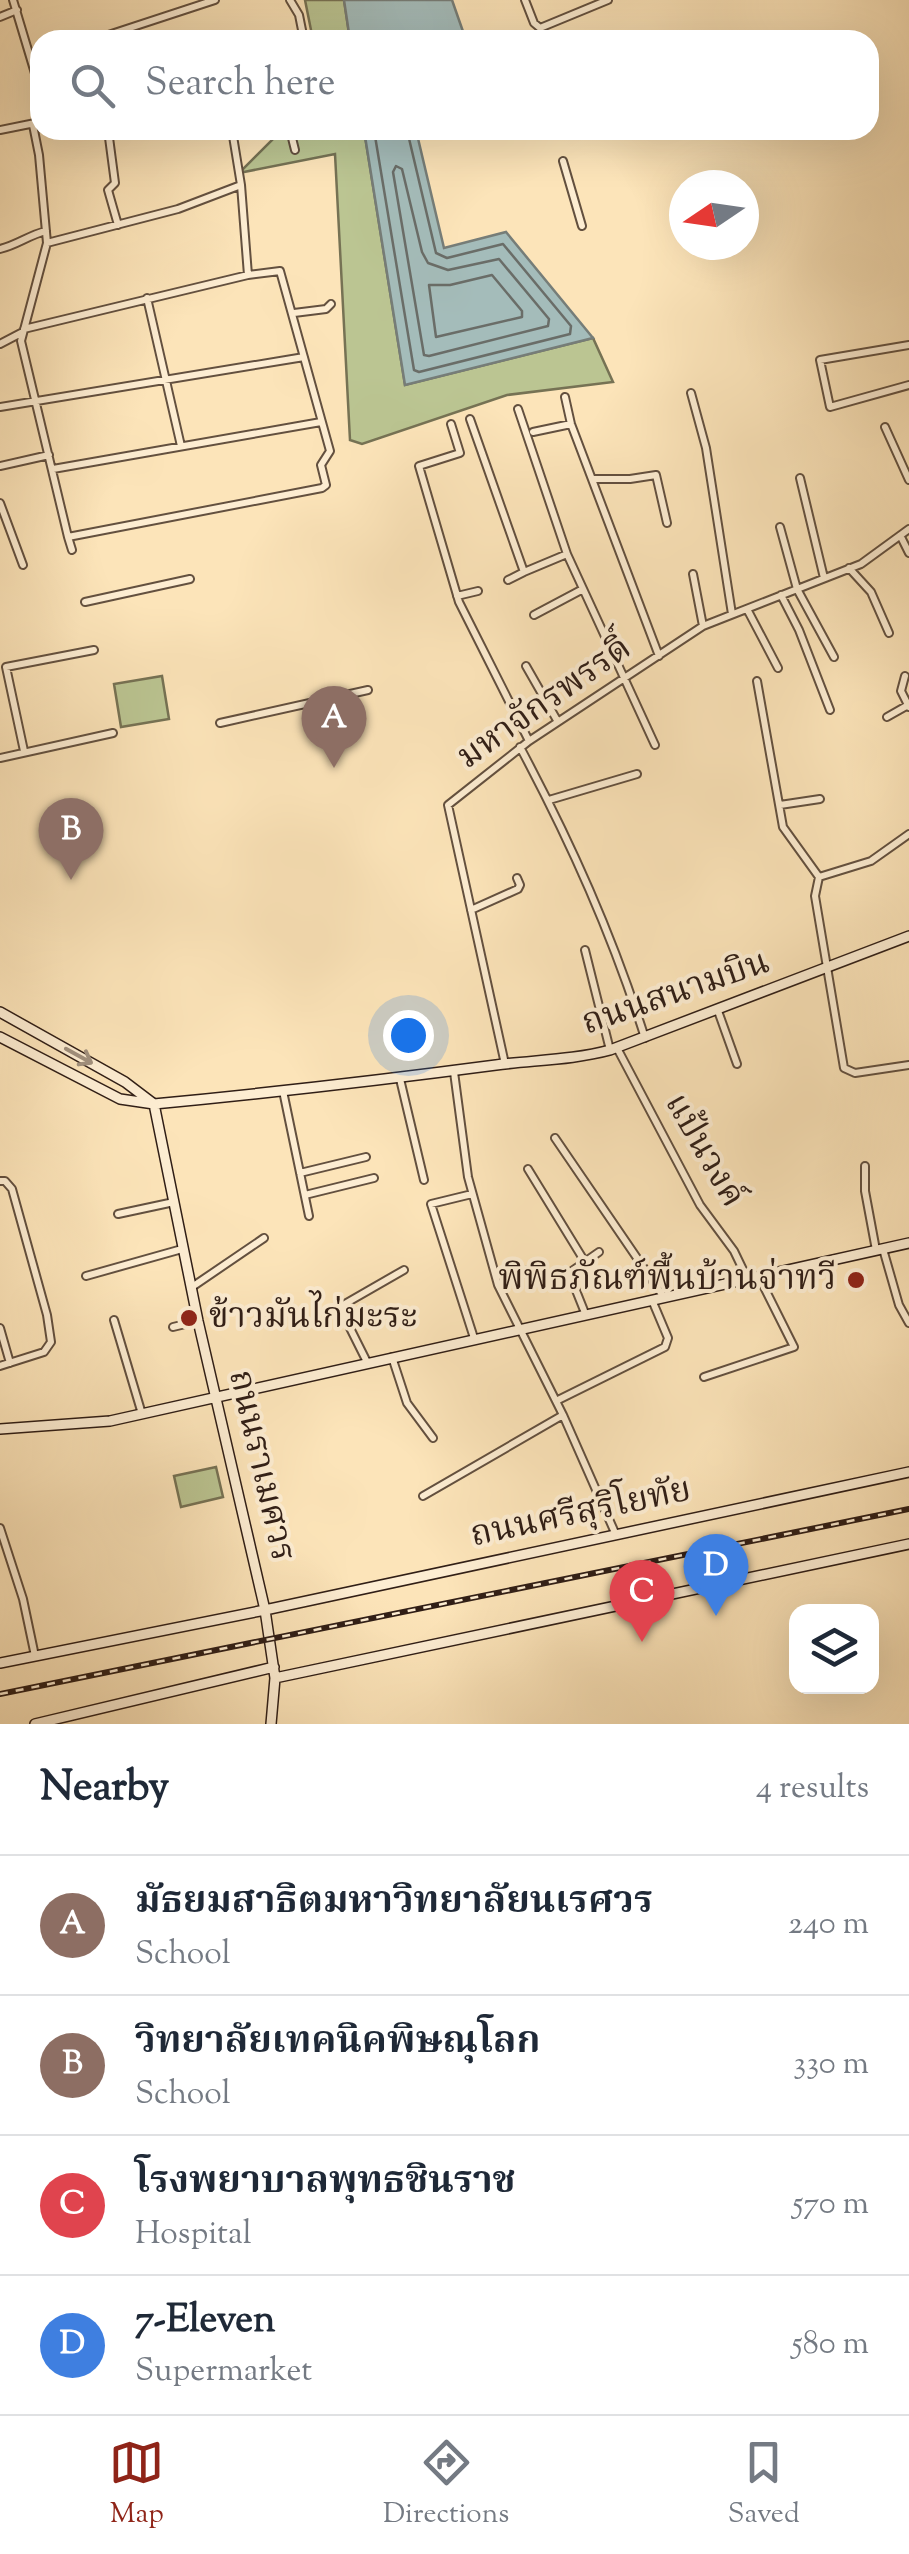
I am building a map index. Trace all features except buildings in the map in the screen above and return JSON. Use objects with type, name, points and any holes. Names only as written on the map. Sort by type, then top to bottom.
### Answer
[{"type":"street","points":[[13,0],[30,44]]},
{"type":"street","points":[[124,30],[215,0]]},
{"type":"street","points":[[290,0],[302,30]]},
{"type":"street","points":[[524,0],[540,28],[608,0]]},
{"type":"street","points":[[0,17],[16,10]]},
{"type":"street","points":[[0,130],[30,124]]},
{"type":"street","points":[[38,140],[46,243],[21,341],[72,550]]},
{"type":"street","points":[[109,140],[115,182],[108,189],[118,225]]},
{"type":"street","points":[[233,140],[248,275]]},
{"type":"street","points":[[292,140],[295,150]]},
{"type":"street","points":[[563,161],[582,226]]},
{"type":"street","points":[[46,243],[178,209],[240,184]]},
{"type":"street","points":[[0,249],[46,231]]},
{"type":"street","points":[[0,344],[23,331],[147,298],[280,271],[330,455],[321,465],[326,485],[68,537]]},
{"type":"street","points":[[147,298],[182,446]]},
{"type":"street","points":[[294,313],[326,309],[331,304]]},
{"type":"street","points":[[909,346],[820,360],[830,407],[909,385]]},
{"type":"street","points":[[0,407],[304,357]]},
{"type":"street","points":[[690,393],[706,448],[732,614]]},
{"type":"street","points":[[565,397],[571,424],[659,656]]},
{"type":"street","points":[[518,409],[567,554],[655,746]]},
{"type":"street","points":[[470,420],[524,572]]},
{"type":"street","points":[[54,469],[321,422]]},
{"type":"street","points":[[450,424],[460,453],[419,466],[456,596],[529,741]]},
{"type":"street","points":[[533,432],[571,424]]},
{"type":"street","points":[[884,428],[909,480]]},
{"type":"street","points":[[0,466],[50,455]]},
{"type":"street","points":[[594,479],[656,475],[667,524]]},
{"type":"street","points":[[800,478],[824,578]]},
{"type":"street","points":[[0,503],[24,565]]},
{"type":"street","points":[[780,527],[796,589],[834,657]]},
{"type":"street","name":"มหาจักรพรรดิ์","points":[[505,1064],[448,804],[520,747],[703,626],[849,568],[909,529]]},
{"type":"street","points":[[901,537],[909,553]]},
{"type":"street","points":[[508,580],[567,554]]},
{"type":"street","points":[[849,568],[871,592],[889,632]]},
{"type":"street","points":[[693,574],[703,626]]},
{"type":"street","points":[[85,602],[190,579]]},
{"type":"street","points":[[534,616],[583,589]]},
{"type":"street","points":[[456,596],[478,591]]},
{"type":"street","points":[[781,595],[805,643],[830,710]]},
{"type":"street","points":[[748,608],[778,668]]},
{"type":"street","points":[[24,751],[6,667],[94,650]]},
{"type":"street","points":[[526,666],[558,722]]},
{"type":"street","points":[[887,718],[908,706],[900,686],[905,676]]},
{"type":"street","points":[[757,682],[787,836],[819,877],[816,906],[846,1071],[909,1065]]},
{"type":"street","points":[[220,723],[368,690]]},
{"type":"street","points":[[0,758],[114,733]]},
{"type":"street","points":[[520,747],[588,879],[645,1039]]},
{"type":"street","points":[[548,800],[637,774]]},
{"type":"street","points":[[780,805],[820,799]]},
{"type":"street","points":[[819,877],[871,861],[909,834]]},
{"type":"street","points":[[471,910],[518,888],[517,878]]},
{"type":"street","name":"ถนนสนามบิน","points":[[154,1104],[400,1080],[569,1059],[614,1049],[909,936]]},
{"type":"street","name":"แป้นวงค์","points":[[585,950],[614,1049],[700,1206],[734,1251],[747,1278]]},
{"type":"street","points":[[718,1012],[736,1064]]},
{"type":"street","points":[[5,1015],[125,1082],[154,1104],[120,1098],[0,1037],[5,1015]]},
{"type":"street","points":[[454,1072],[472,1194],[500,1288],[564,1415],[616,1535]]},
{"type":"street","points":[[400,1080],[424,1180]]},
{"type":"street","points":[[284,1091],[309,1216]]},
{"type":"street","name":"ถนนราเมศวร","points":[[154,1104],[182,1249],[265,1610],[274,1673],[271,1724]]},
{"type":"street","points":[[555,1138],[657,1298],[668,1338],[665,1346],[556,1401]]},
{"type":"street","points":[[300,1172],[366,1157]]},
{"type":"street","points":[[864,1166],[866,1202],[899,1306],[909,1323]]},
{"type":"street","points":[[528,1169],[585,1262]]},
{"type":"street","points":[[305,1195],[374,1178]]},
{"type":"street","points":[[0,1181],[12,1190],[51,1342],[44,1352],[0,1366]]},
{"type":"street","points":[[472,1194],[431,1204],[474,1338]]},
{"type":"street","points":[[118,1214],[174,1202]]},
{"type":"street","points":[[191,1288],[264,1238]]},
{"type":"street","points":[[0,1430],[110,1421],[909,1243]]},
{"type":"street","points":[[86,1276],[182,1249]]},
{"type":"street","points":[[585,1313],[569,1273],[599,1252]]},
{"type":"street","points":[[367,1362],[342,1305],[404,1270]]},
{"type":"street","points":[[500,1288],[528,1270]]},
{"type":"street","points":[[704,1377],[794,1346],[758,1276]]},
{"type":"street","points":[[114,1320],[142,1414]]},
{"type":"street","points":[[173,1327],[198,1321]]},
{"type":"street","points":[[0,1328],[10,1363]]},
{"type":"street","points":[[392,1357],[407,1403],[433,1438]]},
{"type":"street","points":[[423,1496],[564,1415]]},
{"type":"street","name":"ถนนศรีสุริโยทัย","points":[[0,1663],[909,1472]]},
{"type":"street","points":[[0,1528],[23,1599],[35,1656]]},
{"type":"street","points":[[42,1723],[909,1544]]},
{"type":"green space","points":[[305,0],[344,0],[348,30],[311,30]]},
{"type":"green space","points":[[272,140],[366,140],[405,385],[593,338],[613,382],[507,395],[362,444],[350,440],[335,154],[239,173]]},
{"type":"green space","points":[[162,676],[169,719],[121,727],[114,684]]},
{"type":"green space","points":[[216,1467],[223,1497],[181,1507],[174,1476]]},
{"type":"water","points":[[344,0],[452,0],[462,30],[348,30]]},
{"type":"water","points":[[366,140],[418,140],[444,248],[506,232],[593,338],[405,385]]},
{"type":"railway","points":[[0,1694],[909,1509]]},
{"type":"place","name":"มัธยมสาธิตมหาวิทยาลัยนเรศวร","points":[[334,768]]},
{"type":"place","name":"วิทยาลัยเทคนิคพิษณุโลก","points":[[71,880]]},
{"type":"place","name":"พิพิธภัณฑ์พื้นบ้านจ่าทวี","points":[[856,1280]]},
{"type":"place","name":"ข้าวมันไก่มะระ","points":[[189,1318]]},
{"type":"place","name":"7-Eleven","points":[[716,1616]]},
{"type":"place","name":"โรงพยาบาลพุทธชินราช","points":[[642,1642]]}]
